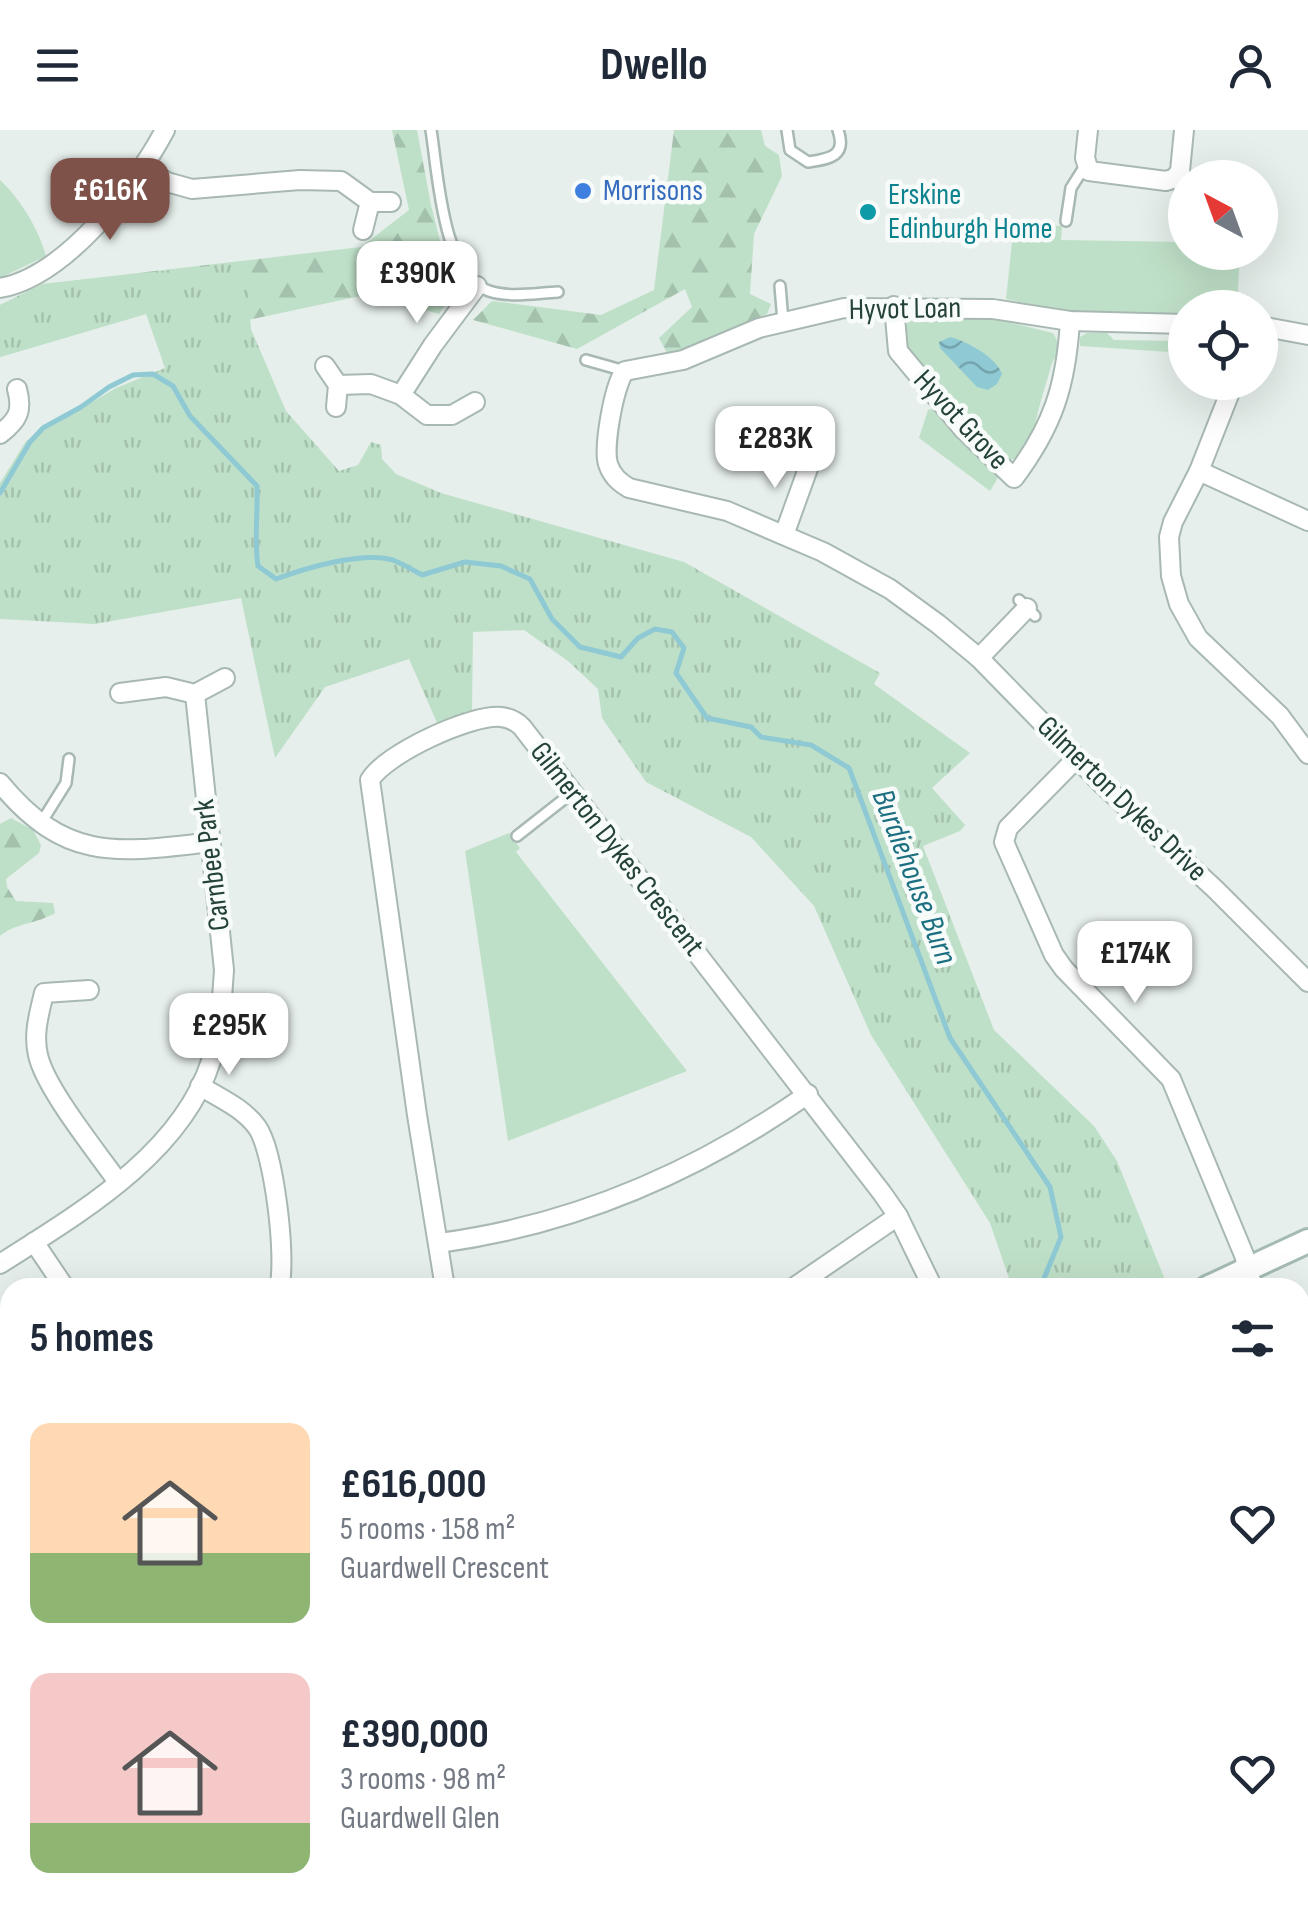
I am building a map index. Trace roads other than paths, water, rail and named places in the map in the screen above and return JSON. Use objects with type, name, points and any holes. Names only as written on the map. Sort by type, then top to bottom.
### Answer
[{"type":"main road","points":[[1251,1278],[1308,1242]]},
{"type":"street","points":[[0,288],[33,276],[70,248],[143,167],[165,130]]},
{"type":"street","points":[[1088,130],[1086,166],[1094,174],[1168,180]]},
{"type":"street","points":[[1181,160],[1184,130]]},
{"type":"street","points":[[143,167],[167,182],[192,189],[282,181],[341,181],[370,202],[391,202]]},
{"type":"street","points":[[362,230],[370,202]]},
{"type":"street","points":[[400,395],[477,286]]},
{"type":"street","name":"Hyvot Grove","points":[[894,306],[898,351],[962,429],[1014,478]]},
{"type":"street","name":"Hyvot Loan","points":[[629,369],[683,360],[783,321],[844,308],[993,309],[1070,321],[1168,324]]},
{"type":"street","name":"Hyvot Grove","points":[[1000,494],[1038,447],[1055,412],[1065,379],[1070,321]]},
{"type":"street","points":[[1278,329],[1308,335]]},
{"type":"street","points":[[325,366],[338,385],[336,407]]},
{"type":"street","name":"Gilmerton Dykes Drive","points":[[629,369],[616,386],[607,449],[610,471],[619,482],[629,488],[727,511],[854,568],[890,589],[979,658],[1076,759],[1308,982]]},
{"type":"street","points":[[338,385],[371,384],[400,395],[427,415],[468,414]]},
{"type":"street","points":[[0,434],[20,415],[17,389]]},
{"type":"street","points":[[1227,400],[1169,537],[1170,576],[1188,624],[1212,654],[1280,716],[1308,754]]},
{"type":"street","points":[[784,536],[811,463]]},
{"type":"street","points":[[1199,471],[1308,521]]},
{"type":"street","points":[[979,658],[1027,608]]},
{"type":"street","points":[[120,693],[166,687],[195,694],[226,678]]},
{"type":"street","name":"Carnbee Park","points":[[0,1264],[118,1182],[157,1148],[200,1086],[216,1036],[224,970],[195,694]]},
{"type":"street","name":"Gilmerton Dykes Crescent","points":[[443,1278],[370,780],[384,763],[428,740],[498,716],[522,727],[808,1094],[898,1216],[927,1278]]},
{"type":"street","points":[[1076,759],[1008,828],[1004,842],[1064,970],[1171,1079],[1251,1278]]},
{"type":"street","points":[[0,784],[41,823],[68,840],[97,849],[131,851],[211,842]]},
{"type":"street","points":[[89,990],[37,989],[38,1055],[46,1077],[118,1182]]},
{"type":"street","points":[[200,1086],[246,1114],[262,1135],[281,1242],[282,1278]]},
{"type":"street","points":[[438,1243],[538,1222],[620,1198],[732,1144],[808,1094]]},
{"type":"street","points":[[808,1278],[898,1216]]},
{"type":"street","points":[[34,1242],[58,1278]]},
{"type":"lane","points":[[430,130],[455,257],[477,286],[492,292],[558,292]]},
{"type":"lane","points":[[787,130],[790,150],[808,162],[832,159],[839,152],[842,142],[838,130]]},
{"type":"lane","points":[[1066,221],[1071,188],[1086,166]]},
{"type":"lane","points":[[780,286],[783,321]]},
{"type":"lane","points":[[586,360],[629,369]]},
{"type":"lane","points":[[41,823],[66,783],[69,759]]},
{"type":"lane","points":[[517,836],[573,792]]},
{"type":"water","points":[[950,337],[973,346],[994,362],[1002,374],[997,384],[988,390],[977,387],[940,348],[939,342]]},
{"type":"waterway","name":"Burdiehouse Burn","points":[[0,493],[30,442],[43,428],[133,375],[153,374],[173,386],[190,416],[257,486],[258,566],[276,579],[318,566],[366,558],[393,560],[422,575],[465,562],[501,566],[530,579],[552,619],[580,647],[621,657],[638,638],[655,629],[672,632],[684,648],[676,673],[707,718],[751,727],[761,737],[811,745],[849,768],[950,1038],[1050,1187],[1061,1237],[1044,1278]]},
{"type":"place","name":"Morrisons","points":[[583,191]]},
{"type":"place","name":"Erskine Edinburgh Home","points":[[868,212]]}]
